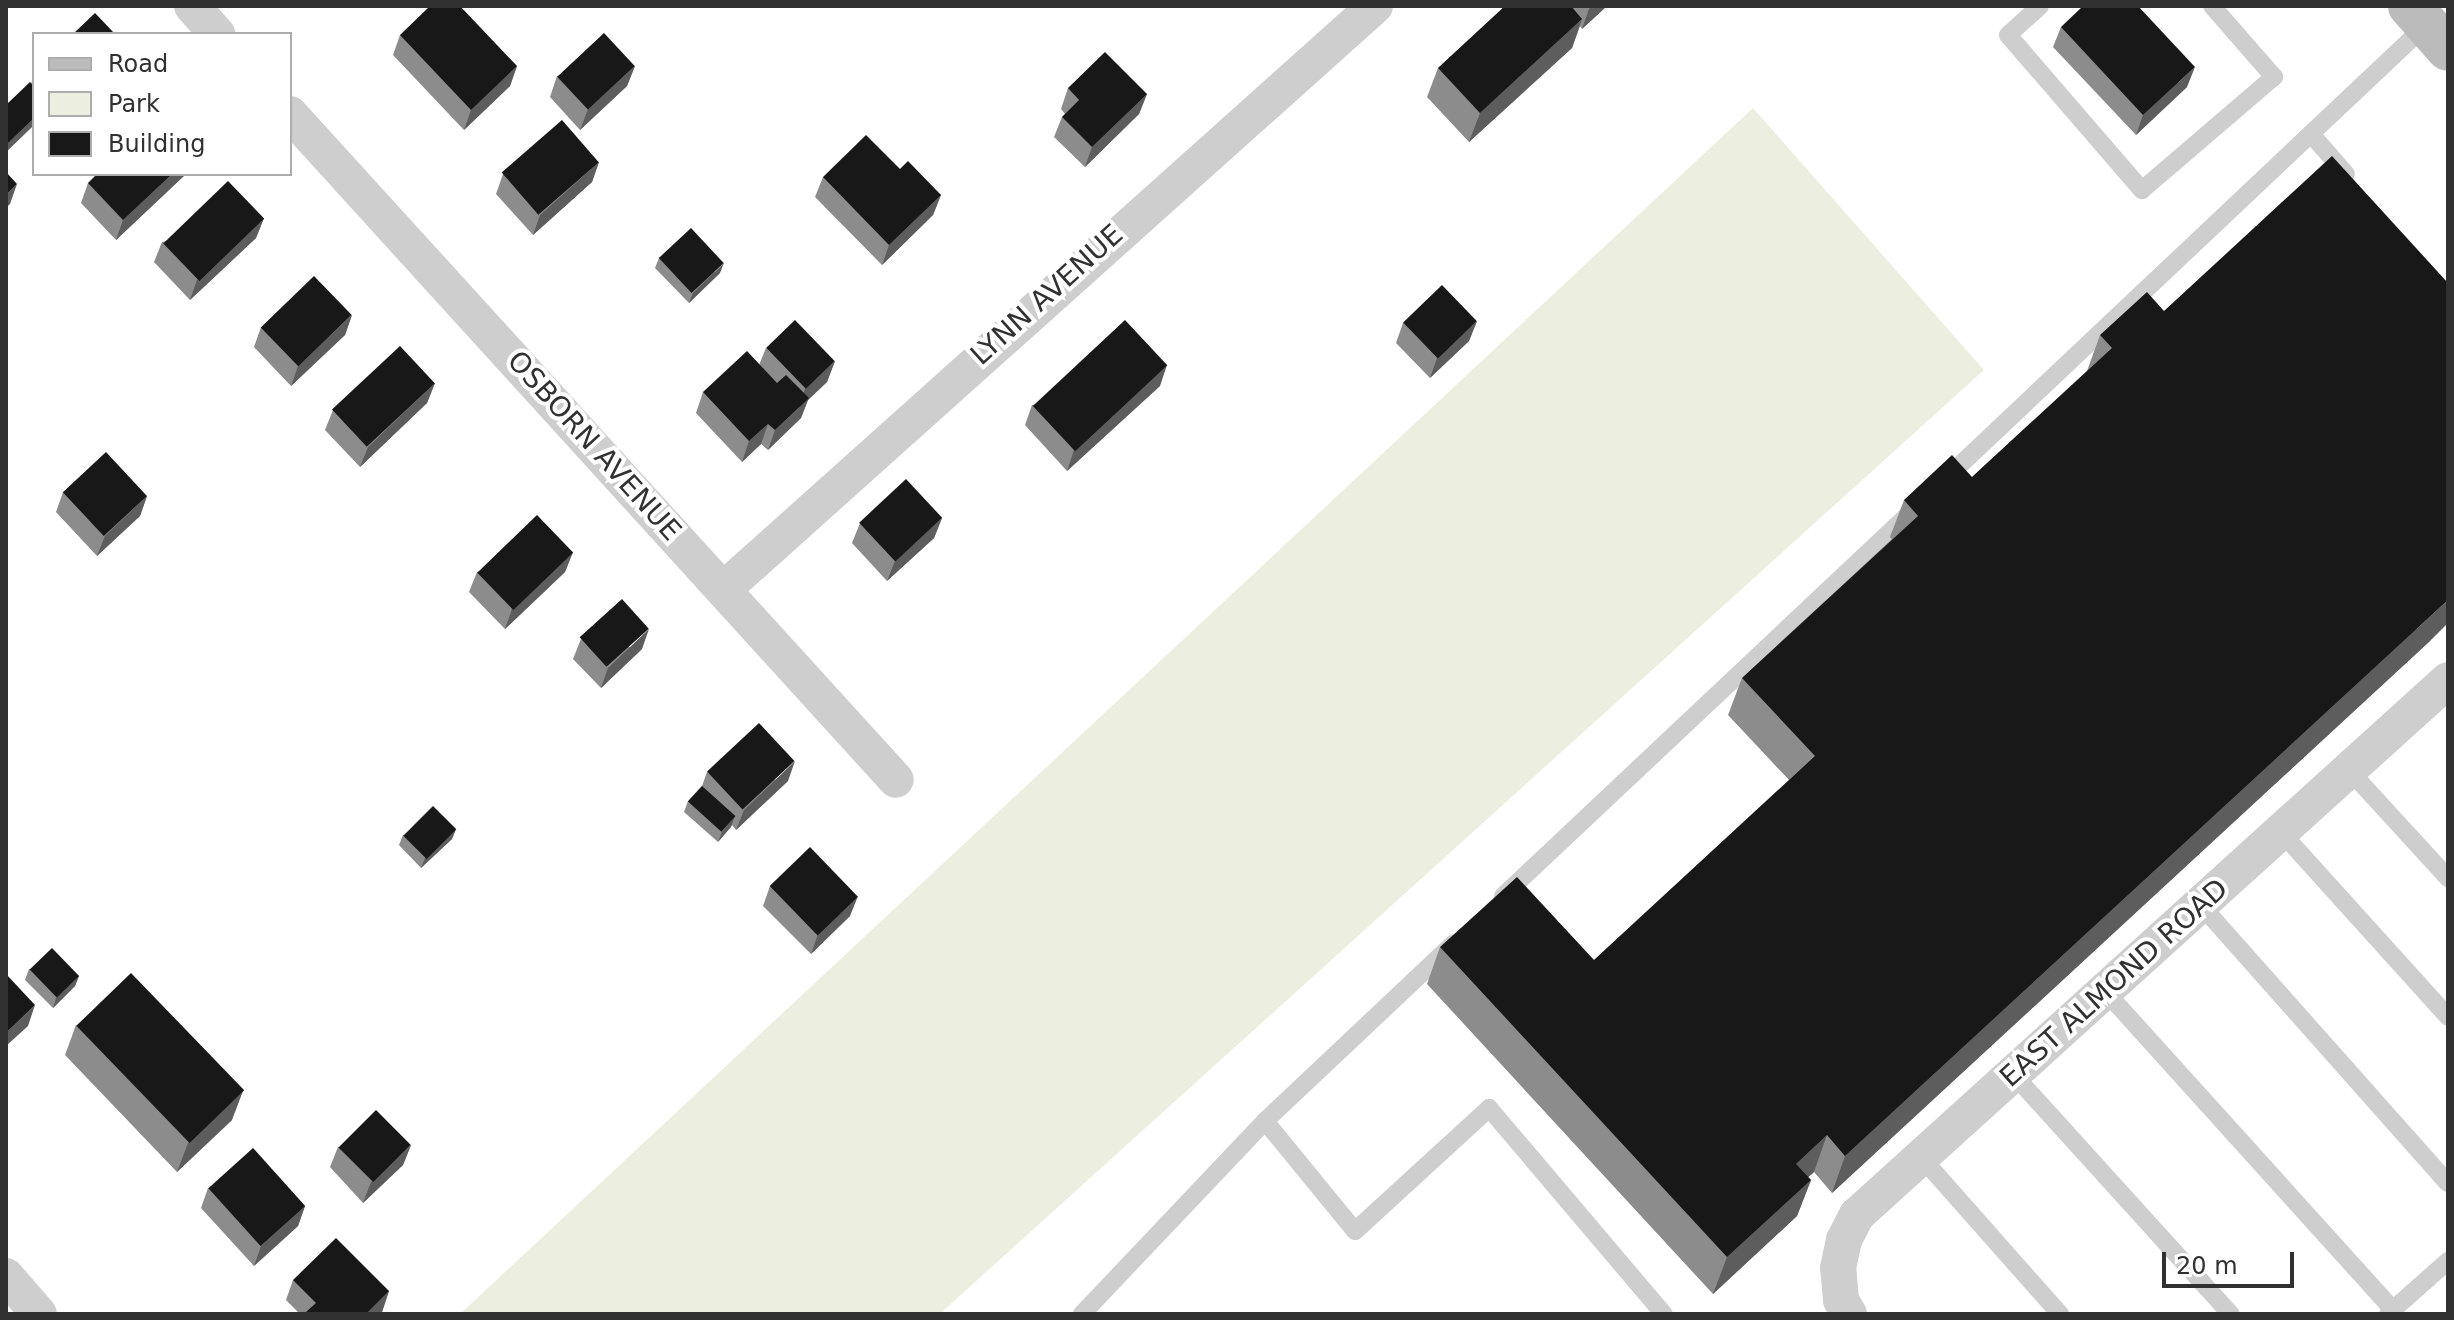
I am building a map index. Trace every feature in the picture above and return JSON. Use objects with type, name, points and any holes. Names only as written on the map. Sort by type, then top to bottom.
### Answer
[{"type":"street","points":[[192,6],[215,32]]},
{"type":"street","name":"LYNN AVENUE","points":[[724,589],[1375,6]]},
{"type":"street","name":"OSBORN AVENUE","points":[[292,116],[896,780]]},
{"type":"street","name":"EAST ALMOND ROAD","points":[[1839,1309],[1838,1268],[1844,1240],[1857,1215],[2448,680]]},
{"type":"street","points":[[6,1276],[39,1314]]},
{"type":"lane","points":[[2040,6],[2008,35],[2142,190],[2274,77],[2212,6]]},
{"type":"lane","points":[[1486,912],[2428,27]]},
{"type":"lane","points":[[2311,134],[2364,194]]},
{"type":"lane","points":[[2349,770],[2448,878]]},
{"type":"lane","points":[[2281,832],[2448,1017]]},
{"type":"lane","points":[[2200,904],[2448,1183]]},
{"type":"lane","points":[[1082,1314],[1265,1121],[1463,934]]},
{"type":"lane","points":[[2105,991],[2390,1312],[2448,1261]]},
{"type":"lane","points":[[2013,1074],[2231,1314]]},
{"type":"lane","points":[[1265,1121],[1355,1231],[1489,1108],[1664,1314]]},
{"type":"lane","points":[[1921,1157],[2060,1314]]},
{"type":"green space","points":[[1753,108],[1984,370],[943,1311],[946,1314],[460,1314]]},
{"type":"building","points":[[430,6],[460,6],[517,66],[471,110],[400,35]]},
{"type":"building","points":[[1505,6],[1571,6],[1582,19],[1480,113],[1438,68]]},
{"type":"building","points":[[2083,6],[2138,6],[2195,67],[2143,115],[2061,27]]},
{"type":"building","points":[[95,13],[113,32],[75,32]]},
{"type":"building","points":[[604,33],[635,66],[588,110],[557,77]]},
{"type":"building","points":[[1105,52],[1147,94],[1092,147],[1062,117],[1079,100],[1068,88]]},
{"type":"building","points":[[30,82],[32,120],[8,143],[6,141],[6,105]]},
{"type":"building","points":[[562,120],[599,162],[538,215],[502,172]]},
{"type":"building","points":[[866,135],[900,169],[908,161],[941,195],[889,245],[823,177]]},
{"type":"building","points":[[2332,156],[2448,283],[2448,600],[1845,1156],[1827,1135],[1796,1164],[1811,1180],[1727,1257],[1440,947],[1517,877],[1594,960],[1815,756],[1742,678],[1918,516],[1904,500],[1952,455],[1972,477],[2112,348],[2100,335],[2147,292],[2164,311]]},
{"type":"building","points":[[6,172],[17,184],[6,195]]},
{"type":"building","points":[[95,176],[170,176],[123,220],[88,183]]},
{"type":"building","points":[[228,181],[264,218],[199,281],[163,244]]},
{"type":"building","points":[[691,228],[724,263],[692,293],[659,258]]},
{"type":"building","points":[[314,276],[352,315],[298,366],[261,327]]},
{"type":"building","points":[[1442,285],[1477,321],[1438,358],[1403,323]]},
{"type":"building","points":[[795,320],[835,361],[806,389],[766,348]]},
{"type":"building","points":[[1125,320],[1167,365],[1075,451],[1033,406]]},
{"type":"building","points":[[400,346],[435,383],[367,447],[332,409]]},
{"type":"building","points":[[747,351],[777,383],[786,375],[809,398],[775,430],[768,424],[749,441],[703,392]]},
{"type":"building","points":[[106,452],[147,496],[104,536],[63,492]]},
{"type":"building","points":[[906,479],[942,518],[895,561],[859,523]]},
{"type":"building","points":[[537,515],[573,552],[513,610],[477,573]]},
{"type":"building","points":[[622,599],[649,629],[606,667],[580,637]]},
{"type":"building","points":[[759,723],[794,761],[743,809],[707,771]]},
{"type":"building","points":[[702,786],[735,816],[721,832],[688,802]]},
{"type":"building","points":[[433,806],[456,829],[427,859],[403,836]]},
{"type":"building","points":[[810,847],[858,897],[818,936],[770,886]]},
{"type":"building","points":[[52,948],[79,976],[57,998],[30,970]]},
{"type":"building","points":[[131,973],[244,1090],[190,1143],[76,1026]]},
{"type":"building","points":[[6,974],[35,1005],[6,1033]]},
{"type":"building","points":[[376,1110],[411,1145],[373,1182],[339,1147]]},
{"type":"building","points":[[253,1148],[305,1206],[261,1246],[208,1188]]},
{"type":"building","points":[[336,1238],[389,1291],[366,1314],[308,1314],[306,1312],[316,1303],[293,1280]]}]
